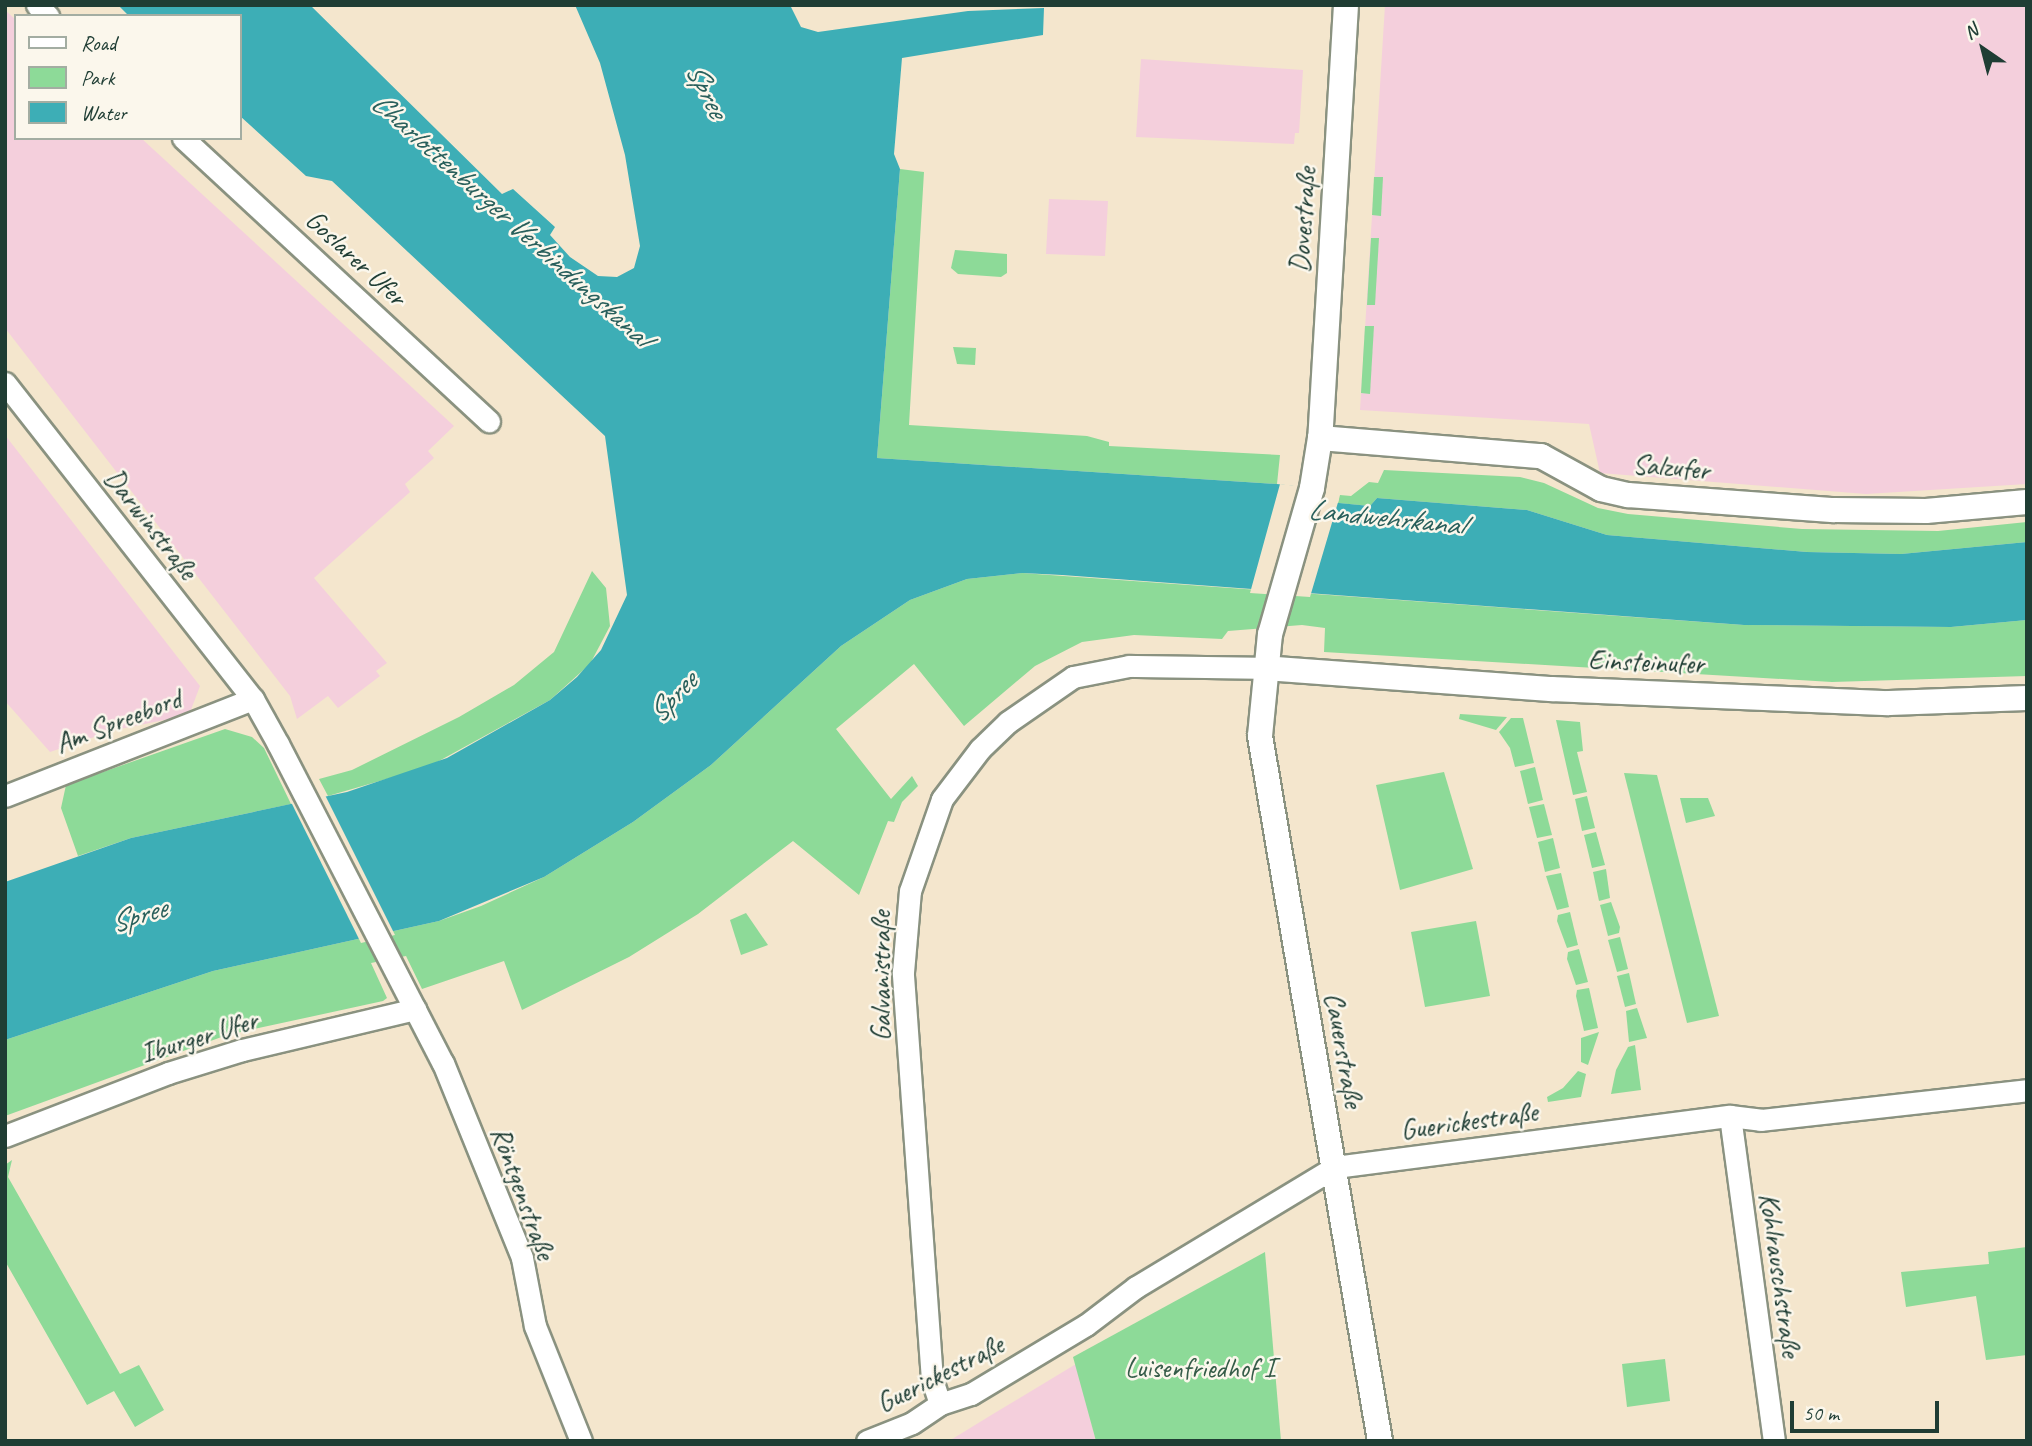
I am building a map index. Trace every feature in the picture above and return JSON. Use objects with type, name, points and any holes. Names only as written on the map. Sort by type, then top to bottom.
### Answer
[{"type":"street","name":"Dovestraße","points":[[1277,611],[1312,488],[1320,438],[1346,5]]},
{"type":"street","name":"Goslarer Ufer","points":[[185,140],[489,421]]},
{"type":"street","name":"Darwinstraße","points":[[5,383],[253,699],[387,960]]},
{"type":"street","name":"Salzufer","points":[[1320,438],[1541,456],[1601,489],[1628,495],[1834,510],[1926,511],[2027,502]]},
{"type":"street","name":"Cauerstraße","points":[[1277,611],[1264,668],[1260,736],[1380,1441]]},
{"type":"street","name":"Galvanistraße","points":[[940,1404],[932,1380],[903,972],[910,891],[937,809],[986,742],[1030,703],[1073,677],[1129,666],[1264,668]]},
{"type":"street","name":"Einsteinufer","points":[[1264,668],[1551,689],[1889,703],[2027,698]]},
{"type":"street","name":"Am Spreebord","points":[[5,796],[253,699]]},
{"type":"street","name":"Röntgenstraße","points":[[387,960],[443,1063],[522,1258],[535,1326],[581,1441]]},
{"type":"street","name":"Iburger Ufer","points":[[5,1136],[168,1073],[242,1050],[415,1009]]},
{"type":"street","name":"Guerickestraße","points":[[867,1441],[904,1426],[940,1404],[971,1394],[1070,1335],[1136,1287],[1335,1167],[1730,1116],[1761,1120],[2027,1090]]},
{"type":"street","name":"Kohlrauschstraße","points":[[1730,1116],[1774,1441]]},
{"type":"shaded area","points":[[1385,5],[2027,5],[2027,484],[1866,494],[1600,473],[1589,424],[1360,410]]},
{"type":"shaded area","points":[[5,10],[14,18],[14,140],[143,140],[454,426],[428,451],[434,458],[405,484],[410,492],[314,578],[387,663],[376,671],[380,676],[338,708],[328,696],[297,719],[290,696],[5,328]]},
{"type":"shaded area","points":[[1141,59],[1303,70],[1299,133],[1295,133],[1294,144],[1136,137]]},
{"type":"shaded area","points":[[1049,199],[1108,201],[1105,256],[1046,254]]},
{"type":"shaded area","points":[[5,435],[200,686],[189,715],[115,730],[50,752],[5,701]]},
{"type":"shaded area","points":[[1076,1364],[1096,1441],[949,1441],[993,1414]]},
{"type":"green space","points":[[900,169],[924,172],[909,425],[1087,436],[1109,442],[1109,446],[1280,455],[1277,484],[877,458]]},
{"type":"green space","points":[[1374,177],[1383,177],[1381,216],[1372,215]]},
{"type":"green space","points":[[1371,238],[1379,238],[1375,305],[1367,305]]},
{"type":"green space","points":[[955,250],[1007,254],[1007,273],[1001,277],[958,274],[951,268]]},
{"type":"green space","points":[[1365,326],[1374,326],[1370,394],[1361,393]]},
{"type":"green space","points":[[953,347],[976,348],[975,365],[957,364]]},
{"type":"green space","points":[[1384,470],[1520,477],[1544,483],[1598,508],[1628,514],[1802,529],[1938,531],[2027,522],[2027,542],[1901,554],[1807,552],[1607,535],[1527,510],[1377,498],[1370,506],[1338,503],[1340,495],[1351,496],[1369,482],[1378,483]]},
{"type":"green space","points":[[592,571],[606,588],[610,626],[590,664],[550,700],[428,767],[328,796],[319,779],[352,770],[459,717],[514,685],[554,652]]},
{"type":"green space","points":[[1022,573],[1744,625],[1951,627],[2027,620],[2027,676],[1832,682],[1324,652],[1325,628],[1302,625],[1228,631],[1222,639],[1134,635],[1082,642],[1035,666],[964,726],[914,664],[836,729],[891,799],[912,776],[918,786],[902,802],[894,822],[888,821],[859,895],[793,841],[698,914],[629,957],[522,1010],[504,961],[422,989],[406,956],[371,963],[387,998],[383,1001],[227,1035],[5,1116],[5,1040],[213,971],[439,921],[481,906],[544,877],[633,822],[711,765],[841,646],[910,600],[967,579]]},
{"type":"green space","points":[[1460,714],[1507,717],[1496,730],[1459,719]]},
{"type":"green space","points":[[1511,718],[1523,718],[1534,763],[1515,767],[1510,748],[1499,732]]},
{"type":"green space","points":[[1556,720],[1580,722],[1583,751],[1577,752],[1587,792],[1573,795]]},
{"type":"green space","points":[[225,729],[252,737],[264,748],[291,804],[131,838],[78,856],[61,808],[66,785]]},
{"type":"green space","points":[[1535,767],[1543,800],[1528,804],[1520,771]]},
{"type":"green space","points":[[1444,772],[1473,869],[1400,890],[1376,785]]},
{"type":"green space","points":[[1624,773],[1657,775],[1719,1016],[1687,1023]]},
{"type":"green space","points":[[1587,796],[1595,828],[1582,831],[1575,799]]},
{"type":"green space","points":[[1680,798],[1708,798],[1715,816],[1686,823]]},
{"type":"green space","points":[[1544,804],[1552,835],[1537,838],[1529,807]]},
{"type":"green space","points":[[1596,832],[1605,865],[1592,868],[1584,835]]},
{"type":"green space","points":[[1553,838],[1560,868],[1545,872],[1538,842]]},
{"type":"green space","points":[[1606,869],[1610,898],[1599,901],[1593,872]]},
{"type":"green space","points":[[1561,873],[1569,907],[1557,910],[1546,876]]},
{"type":"green space","points":[[1611,902],[1620,927],[1619,933],[1608,936],[1600,905]]},
{"type":"green space","points":[[1570,912],[1578,945],[1567,948],[1557,921],[1558,915]]},
{"type":"green space","points":[[746,913],[768,945],[741,955],[730,920]]},
{"type":"green space","points":[[1476,921],[1490,996],[1425,1007],[1411,932]]},
{"type":"green space","points":[[1620,937],[1628,969],[1617,972],[1608,940]]},
{"type":"green space","points":[[1579,949],[1588,982],[1576,985],[1567,959],[1568,952]]},
{"type":"green space","points":[[1629,973],[1636,1004],[1625,1007],[1617,976]]},
{"type":"green space","points":[[1589,988],[1598,1028],[1584,1031],[1576,996],[1577,990]]},
{"type":"green space","points":[[1637,1008],[1647,1038],[1629,1042],[1626,1011]]},
{"type":"green space","points":[[1599,1032],[1588,1065],[1581,1062],[1581,1038]]},
{"type":"green space","points":[[1635,1045],[1641,1090],[1611,1094],[1616,1070],[1628,1047]]},
{"type":"green space","points":[[1578,1071],[1586,1074],[1581,1097],[1548,1102],[1547,1097],[1563,1088]]},
{"type":"green space","points":[[12,1160],[8,1177],[120,1374],[139,1365],[164,1410],[135,1427],[114,1391],[87,1405],[5,1261],[5,1165]]},
{"type":"green space","points":[[2027,1247],[2027,1355],[1986,1360],[1976,1296],[1906,1307],[1901,1272],[1989,1264],[1988,1252]]},
{"type":"green space","name":"Luisenfriedhof I","points":[[1265,1252],[1281,1441],[1096,1441],[1073,1357]]},
{"type":"green space","points":[[1665,1359],[1670,1401],[1627,1407],[1622,1364]]},
{"type":"water","points":[[118,5],[310,5],[502,194],[513,189],[555,227],[550,235],[570,257],[598,276],[617,277],[634,268],[640,246],[625,155],[600,63],[575,5],[790,5],[801,27],[818,32],[968,11],[1044,8],[1043,35],[902,58],[894,154],[900,169],[877,458],[1277,484],[1311,488],[1308,500],[1370,506],[1377,498],[1527,510],[1607,535],[1807,552],[1901,554],[2027,542],[2027,620],[1951,627],[1744,625],[1062,575],[1022,573],[967,579],[910,600],[841,646],[711,765],[633,822],[544,877],[439,921],[213,971],[5,1040],[5,882],[131,838],[347,792],[447,758],[550,700],[577,677],[601,650],[627,595],[605,436],[332,181],[306,176],[242,118],[242,14],[127,14]]},
{"type":"pier","points":[[1280,484],[1315,488],[1312,497],[1339,499],[1310,597],[1250,593]]},
{"type":"pier","points":[[324,793],[395,935],[361,943],[290,800]]},
{"type":"water label","name":"Spree","points":[[707,90]]},
{"type":"water label","name":"Charlottenburger Verbindungskanal","points":[[511,219]]},
{"type":"water label","name":"Landwehrkanal","points":[[1386,517]]},
{"type":"water label","name":"Spree","points":[[672,697]]},
{"type":"water label","name":"Spree","points":[[138,915]]}]
